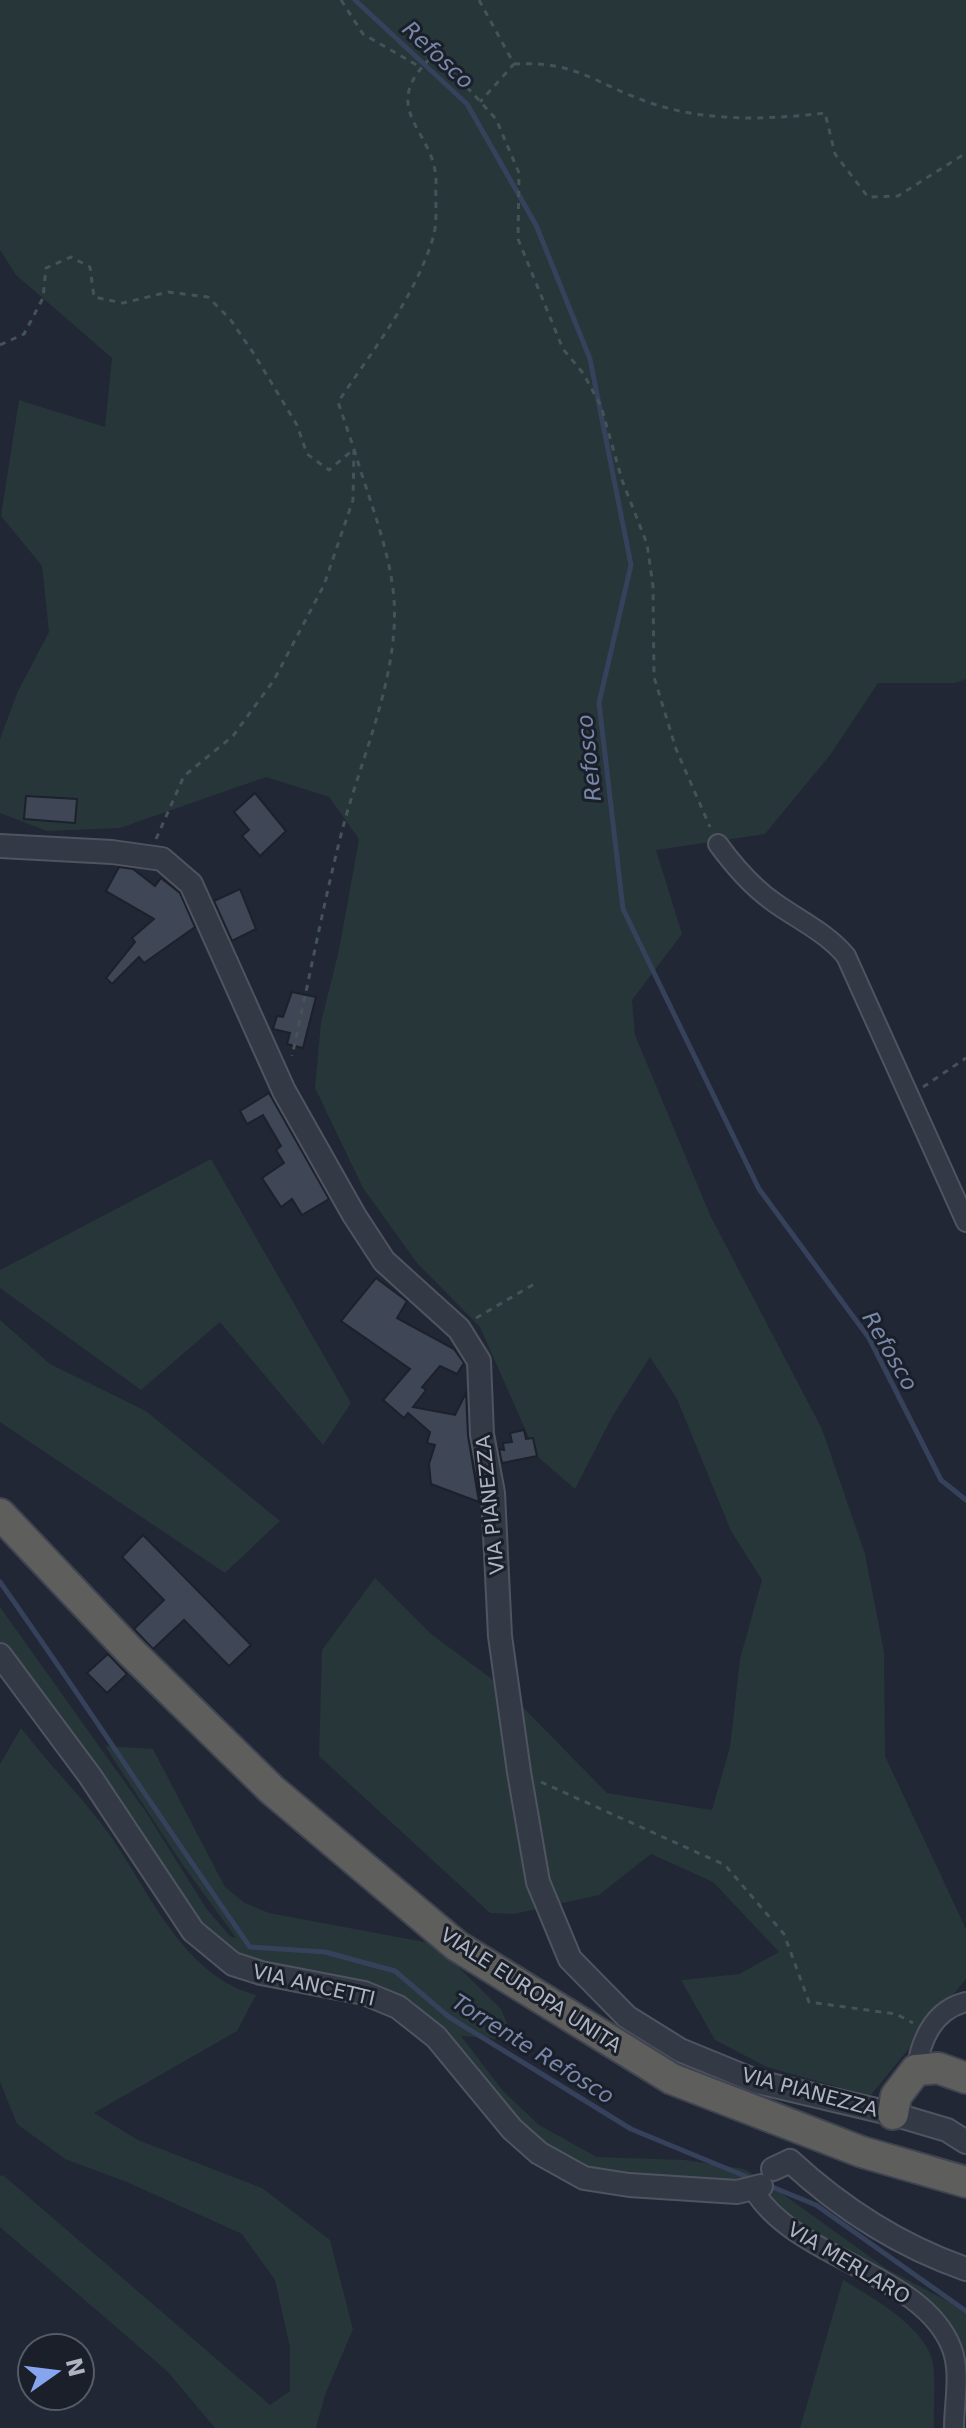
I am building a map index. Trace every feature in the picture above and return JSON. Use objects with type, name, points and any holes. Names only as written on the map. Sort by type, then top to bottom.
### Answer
[{"type":"highway","name":"VIALE EUROPA UNITA","points":[[0,1514],[130,1651],[271,1789],[457,1946],[672,2079],[862,2152],[966,2182]]},
{"type":"highway","points":[[893,2114],[896,2096],[916,2070],[938,2068],[966,2078]]},
{"type":"street","points":[[718,844],[750,882],[835,943],[846,956],[966,1222]]},
{"type":"street","name":"VIA PIANEZZA","points":[[0,846],[162,859],[191,884],[284,1091],[384,1261],[459,1329],[479,1361],[482,1434],[493,1493],[500,1636],[519,1772],[538,1882],[570,1959],[627,2017],[680,2050],[758,2082],[893,2114],[947,2130],[966,2142]]},
{"type":"street","name":"VIA ANCETTI","points":[[0,1655],[90,1776],[193,1931],[233,1964],[261,1973],[364,1993],[398,2007],[436,2037],[512,2129],[539,2153],[584,2178],[629,2185],[763,2182],[790,2161],[876,2228],[932,2257],[966,2269]]},
{"type":"street","points":[[916,2070],[928,2031],[944,2011],[966,2002]]},
{"type":"street","name":"VIA MERLARO","points":[[763,2182],[780,2222],[922,2306],[953,2350],[956,2368],[954,2428]]},
{"type":"path","points":[[341,0],[363,34],[420,67]]},
{"type":"path","points":[[479,0],[514,64]]},
{"type":"path","points":[[284,1091],[343,827],[366,762],[383,695],[392,631],[393,590],[338,402],[405,303],[434,236],[436,171],[408,114],[412,76],[436,53],[496,119],[519,173],[518,239],[540,301],[563,349],[583,373],[601,406],[622,480],[647,544],[653,586],[654,677],[676,749],[718,844]]},
{"type":"path","points":[[480,102],[514,64]]},
{"type":"path","points":[[514,64],[565,66],[648,102],[699,115],[776,119],[825,113],[835,154],[868,197],[898,196],[966,153]]},
{"type":"path","points":[[0,345],[24,334],[43,298],[46,268],[71,257],[90,267],[94,297],[123,303],[168,292],[208,297],[230,319],[254,354],[297,425],[307,454],[329,470],[354,449]]},
{"type":"path","points":[[148,857],[184,776],[233,736],[274,680],[324,585],[353,500],[354,449]]},
{"type":"path","points":[[911,1097],[966,1058]]},
{"type":"path","points":[[459,1329],[536,1283]]},
{"type":"path","points":[[519,1772],[725,1865],[784,1934],[809,2002],[896,2014],[928,2031]]},
{"type":"shaded area","points":[[0,0],[966,0],[966,679],[955,683],[878,683],[830,755],[765,834],[656,850],[682,934],[632,1000],[635,1035],[710,1215],[822,1429],[865,1554],[884,1652],[885,1756],[966,1929],[966,1979],[870,2096],[767,2067],[715,2040],[681,1980],[739,1974],[779,1952],[713,1882],[651,1854],[599,1895],[514,1914],[490,1913],[319,1756],[322,1650],[375,1578],[431,1634],[504,1688],[607,1793],[712,1810],[730,1747],[740,1659],[762,1580],[731,1531],[677,1399],[650,1357],[612,1417],[575,1489],[537,1456],[480,1327],[417,1263],[363,1188],[315,1088],[321,1022],[339,950],[359,839],[329,797],[266,777],[120,828],[47,831],[0,813],[0,739],[17,693],[49,632],[42,566],[1,516],[19,400],[105,427],[112,358],[16,275],[0,250]]},
{"type":"shaded area","points":[[211,1159],[351,1403],[323,1445],[220,1322],[141,1390],[0,1288],[0,1270]]},
{"type":"shaded area","points":[[0,1320],[50,1364],[146,1411],[280,1521],[225,1573],[0,1422]]},
{"type":"shaded area","points":[[0,1607],[146,1812],[206,1908],[230,1936],[236,1938],[180,1861],[105,1746],[153,1749],[225,1887],[245,1903],[269,1913],[435,1944],[501,2009],[514,2040],[461,2036],[503,2091],[539,2125],[597,2157],[685,2160],[744,2169],[762,2179],[887,2269],[966,2311],[966,2370],[960,2371],[960,2361],[891,2277],[783,2213],[760,2191],[591,2170],[528,2131],[494,2097],[363,1991],[259,1968],[210,1936],[117,1800],[0,1658]]},
{"type":"shaded area","points":[[21,1728],[114,1841],[183,1945],[204,1966],[228,1983],[256,1995],[237,2031],[94,2113],[138,2140],[262,2188],[330,2240],[353,2329],[325,2395],[316,2428],[215,2428],[167,2371],[0,2227],[0,2176],[3,2175],[270,2405],[290,2391],[290,2347],[275,2280],[242,2234],[127,2182],[65,2159],[17,2124],[0,2082],[0,1764]]},
{"type":"shaded area","points":[[843,2280],[897,2315],[921,2338],[929,2351],[934,2372],[934,2428],[800,2428]]},
{"type":"building","points":[[255,793],[286,831],[260,856],[242,836],[249,830],[234,812]]},
{"type":"building","points":[[26,796],[77,799],[75,823],[24,819]]},
{"type":"building","points":[[119,867],[133,869],[155,886],[161,878],[180,893],[195,927],[144,963],[139,957],[112,984],[106,978],[135,942],[132,938],[154,919],[106,891]]},
{"type":"building","points":[[240,889],[256,929],[232,941],[214,901]]},
{"type":"building","points":[[292,992],[316,997],[303,1048],[287,1044],[290,1033],[273,1029],[277,1016],[283,1017]]},
{"type":"building","points":[[269,1093],[329,1199],[302,1215],[292,1199],[281,1207],[262,1178],[284,1163],[276,1150],[281,1146],[263,1115],[247,1124],[240,1111]]},
{"type":"building","points":[[376,1278],[407,1301],[397,1318],[454,1349],[464,1363],[457,1374],[440,1366],[422,1387],[426,1390],[413,1407],[455,1415],[466,1393],[468,1436],[479,1502],[431,1484],[429,1464],[435,1445],[427,1443],[430,1432],[408,1413],[404,1418],[383,1400],[410,1369],[341,1321]]},
{"type":"building","points":[[524,1430],[526,1439],[533,1438],[537,1456],[502,1463],[499,1449],[504,1450],[503,1443],[512,1442],[510,1433]]},
{"type":"building","points":[[143,1535],[251,1645],[229,1666],[184,1620],[153,1649],[134,1629],[164,1600],[122,1557]]},
{"type":"building","points":[[108,1654],[127,1674],[107,1693],[87,1673]]},
{"type":"waterway","name":"Refosco","points":[[355,0],[467,104],[536,225],[590,359],[631,565],[599,703],[623,909],[759,1189],[869,1338],[941,1480],[966,1500]]},
{"type":"waterway","name":"Torrente Refosco","points":[[0,1582],[250,1947],[325,1952],[395,1971],[449,2017],[631,2129],[752,2179]]},
{"type":"waterway","name":"Torrente Refosco","points":[[765,2184],[816,2205],[966,2311]]}]
